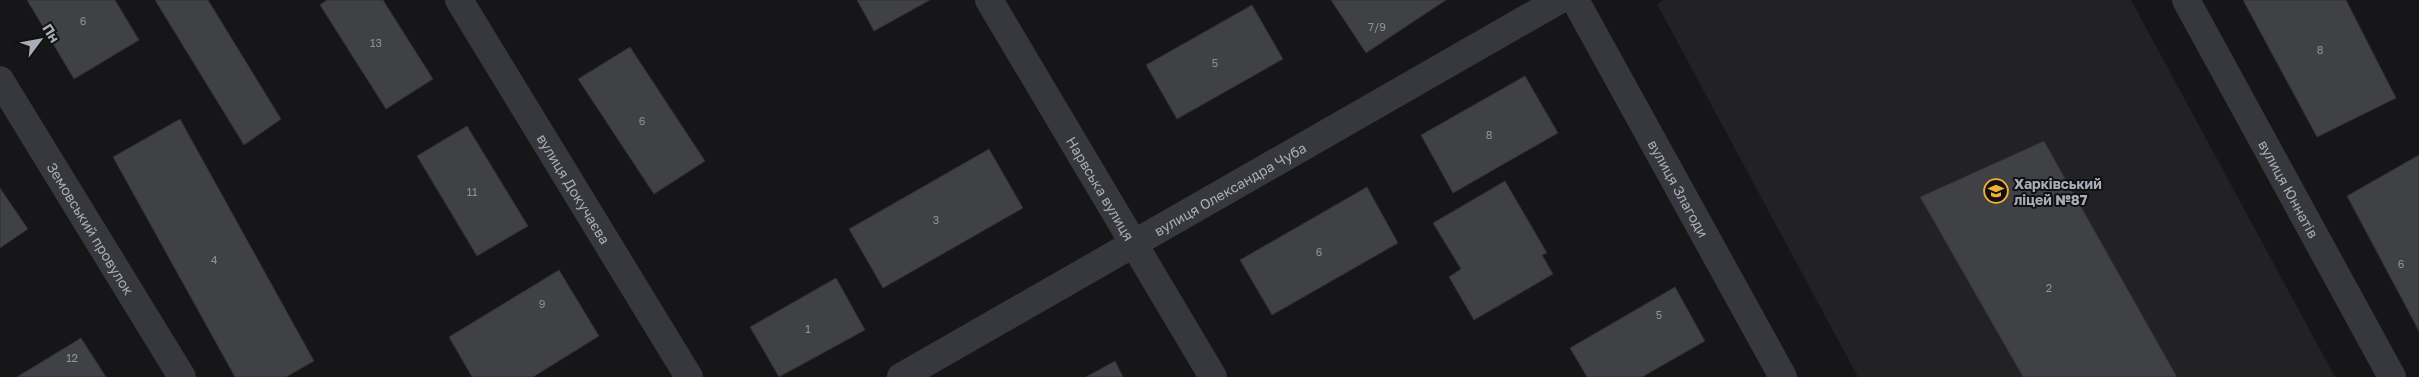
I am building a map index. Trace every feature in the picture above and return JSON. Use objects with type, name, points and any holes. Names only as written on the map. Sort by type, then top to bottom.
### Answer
[{"type":"street","name":"вулиця Докучаєва","points":[[459,0],[689,377]]},
{"type":"street","name":"Нарвська вулиця","points":[[988,0],[1213,377]]},
{"type":"street","name":"вулиця Олександра Чуба","points":[[901,377],[1559,0]]},
{"type":"street","name":"вулиця Злагоди","points":[[1576,0],[1783,377]]},
{"type":"street","name":"вулиця Юннатів","points":[[2186,0],[2392,377]]},
{"type":"street","name":"Земовський провулок","points":[[0,80],[182,377]]},
{"type":"shaded area","name":"Харківський ліцей №87","points":[[1664,0],[2131,0],[2335,377],[1858,377],[1657,4]]},
{"type":"building","points":[[27,0],[115,0],[139,40],[74,79]]},
{"type":"building","points":[[155,0],[208,0],[281,119],[244,145]]},
{"type":"building","points":[[327,0],[383,0],[433,79],[386,109],[320,5]]},
{"type":"building","points":[[857,0],[930,0],[874,31]]},
{"type":"building","points":[[1331,0],[1446,0],[1366,53]]},
{"type":"building","points":[[2243,0],[2346,0],[2396,98],[2317,137]]},
{"type":"building","points":[[1252,5],[1283,59],[1177,119],[1146,65]]},
{"type":"building","points":[[630,47],[705,161],[654,194],[578,79]]},
{"type":"building","points":[[1525,76],[1558,133],[1453,193],[1421,135]]},
{"type":"building","points":[[180,119],[314,361],[286,377],[235,377],[113,157]]},
{"type":"building","points":[[467,126],[528,226],[477,256],[417,156]]},
{"type":"building","points":[[2044,141],[2177,377],[2023,377],[1920,197]]},
{"type":"building","points":[[989,149],[1023,208],[883,288],[849,229]]},
{"type":"building","points":[[2419,155],[2419,331],[2347,196]]},
{"type":"building","points":[[1505,181],[1547,253],[1542,255],[1553,274],[1474,320],[1449,277],[1461,269],[1433,223]]},
{"type":"building","points":[[1367,187],[1398,243],[1272,315],[1240,260]]},
{"type":"building","points":[[0,188],[28,229],[0,248]]},
{"type":"building","points":[[559,270],[599,336],[533,377],[472,377],[449,337]]},
{"type":"building","points":[[836,278],[865,330],[779,377],[750,327]]},
{"type":"building","points":[[1675,287],[1705,341],[1642,377],[1587,377],[1570,348]]},
{"type":"building","points":[[81,338],[106,377],[17,377]]},
{"type":"building","points":[[1115,361],[1123,377],[1086,377]]},
{"type":"place","name":"Харківський ліцей №87","points":[[1996,191]]}]
